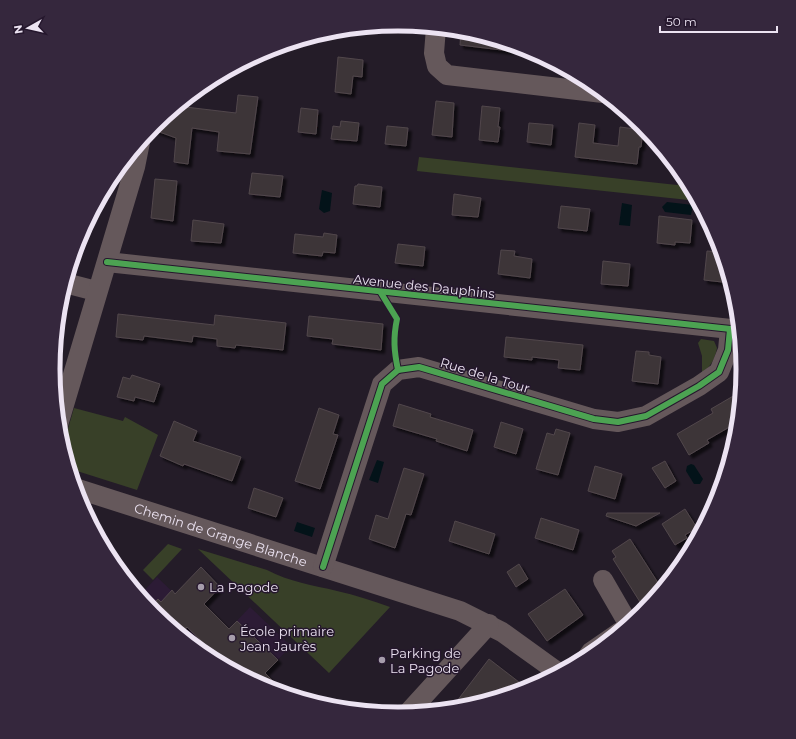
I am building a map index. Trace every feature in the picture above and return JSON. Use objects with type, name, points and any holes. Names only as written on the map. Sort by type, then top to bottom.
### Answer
[{"type":"street","points":[[436,33],[434,53],[437,66],[447,75],[591,92]]},
{"type":"street","points":[[62,412],[96,291],[107,262],[135,167],[138,153]]},
{"type":"street","name":"Avenue des Dauphins","points":[[107,262],[734,329]]},
{"type":"street","points":[[70,284],[96,291]]},
{"type":"street","name":"Rue de la Tour","points":[[323,567],[382,384],[398,370],[419,367],[594,419],[618,422],[646,416],[719,372],[734,330]]},
{"type":"street","name":"Chemin de Grange Blanche","points":[[82,490],[460,611],[489,624],[502,632],[554,670]]},
{"type":"street","points":[[603,580],[626,619]]},
{"type":"street","points":[[413,707],[489,624]]},
{"type":"shaded area","points":[[322,190],[332,193],[330,211],[324,213],[319,209]]},
{"type":"shaded area","points":[[667,202],[693,205],[691,215],[665,212],[662,207]]},
{"type":"shaded area","points":[[622,203],[632,205],[630,226],[619,225]]},
{"type":"shaded area","points":[[377,460],[384,462],[378,483],[369,480]]},
{"type":"shaded area","points":[[691,464],[694,465],[703,479],[700,484],[694,484],[686,471],[687,466]]},
{"type":"shaded area","points":[[297,522],[315,528],[312,537],[294,531]]},
{"type":"shaded area","name":"École primaire Jean Jaurès","points":[[157,577],[180,599],[204,604],[229,629],[250,607],[291,646],[260,679],[229,663],[192,638],[159,609],[143,592]]},
{"type":"green space","points":[[419,157],[677,185],[680,183],[691,200],[417,171]]},
{"type":"green space","points":[[701,339],[714,341],[717,348],[712,362],[702,373],[702,356],[698,343]]},
{"type":"green space","points":[[74,408],[123,421],[125,417],[158,435],[137,490],[74,469],[66,436]]},
{"type":"green space","points":[[168,544],[182,549],[153,580],[143,570]]},
{"type":"green space","points":[[198,549],[267,570],[292,580],[350,594],[390,607],[329,673]]},
{"type":"building","points":[[461,37],[510,50],[510,51],[460,45]]},
{"type":"building","points":[[338,57],[363,60],[362,77],[353,76],[351,94],[335,92]]},
{"type":"building","points":[[238,95],[258,97],[250,154],[217,151],[219,132],[192,128],[188,164],[174,162],[176,138],[158,131],[185,107],[236,113]]},
{"type":"building","points":[[436,101],[454,103],[452,137],[432,135]]},
{"type":"building","points":[[482,106],[500,108],[498,142],[479,140]]},
{"type":"building","points":[[301,108],[318,110],[316,134],[298,132]]},
{"type":"building","points":[[341,121],[359,123],[357,141],[331,139],[333,126],[340,127]]},
{"type":"building","points":[[529,123],[553,125],[551,145],[527,142]]},
{"type":"building","points":[[579,123],[595,125],[593,143],[618,146],[620,127],[636,129],[642,136],[637,164],[575,157]]},
{"type":"building","points":[[387,126],[408,128],[406,146],[385,144]]},
{"type":"building","points":[[252,173],[283,176],[280,197],[249,194]]},
{"type":"building","points":[[155,179],[177,181],[173,221],[151,218]]},
{"type":"building","points":[[358,184],[382,187],[380,207],[353,204],[355,186]]},
{"type":"building","points":[[454,194],[481,198],[478,217],[452,215]]},
{"type":"building","points":[[561,206],[590,209],[587,231],[558,228]]},
{"type":"building","points":[[659,216],[692,220],[690,243],[675,242],[675,245],[657,243]]},
{"type":"building","points":[[193,220],[224,224],[221,243],[191,241]]},
{"type":"building","points":[[324,233],[337,235],[335,253],[323,252],[322,256],[293,253],[295,234],[323,237]]},
{"type":"building","points":[[398,244],[425,247],[423,266],[395,263]]},
{"type":"building","points":[[501,250],[515,251],[514,256],[532,259],[530,278],[498,274]]},
{"type":"building","points":[[707,251],[715,252],[725,282],[704,280]]},
{"type":"building","points":[[603,261],[630,264],[628,286],[601,284]]},
{"type":"building","points":[[118,314],[214,325],[215,315],[286,323],[283,350],[236,345],[235,348],[217,346],[217,339],[193,336],[192,342],[144,336],[143,340],[116,337]]},
{"type":"building","points":[[309,316],[383,324],[381,350],[332,344],[333,339],[307,336]]},
{"type":"building","points":[[506,337],[583,345],[580,370],[558,368],[559,360],[532,357],[532,360],[504,357]]},
{"type":"building","points":[[636,351],[649,352],[649,355],[661,357],[658,384],[632,381]]},
{"type":"building","points":[[132,375],[160,384],[154,402],[135,397],[134,401],[117,397],[123,377],[130,379]]},
{"type":"building","points":[[735,395],[736,396],[732,426],[707,440],[709,443],[689,455],[677,434],[713,413],[711,409]]},
{"type":"building","points":[[399,404],[431,414],[430,417],[473,430],[467,451],[436,441],[437,439],[393,426]]},
{"type":"building","points":[[319,408],[339,415],[333,434],[338,435],[320,489],[295,481]]},
{"type":"building","points":[[174,421],[197,431],[193,441],[241,457],[232,481],[184,464],[183,466],[160,456]]},
{"type":"building","points":[[501,422],[523,429],[516,454],[494,447]]},
{"type":"building","points":[[556,429],[570,433],[558,475],[536,469],[547,433],[554,435]]},
{"type":"building","points":[[665,461],[676,481],[665,488],[652,468]]},
{"type":"building","points":[[595,466],[622,474],[615,499],[588,491]]},
{"type":"building","points":[[404,468],[424,474],[411,515],[406,514],[395,548],[369,539],[376,515],[388,519]]},
{"type":"building","points":[[254,488],[283,498],[276,517],[248,508]]},
{"type":"building","points":[[685,509],[697,528],[685,535],[687,538],[675,545],[662,524]]},
{"type":"building","points":[[607,513],[660,513],[636,526],[606,516]]},
{"type":"building","points":[[541,518],[579,530],[573,550],[535,538]]},
{"type":"building","points":[[455,521],[495,534],[489,554],[449,541]]},
{"type":"building","points":[[630,539],[659,585],[641,604],[613,559],[616,557],[612,551]]},
{"type":"building","points":[[519,564],[528,579],[516,587],[507,572]]},
{"type":"building","name":"École primaire Jean Jaurès","points":[[201,567],[220,587],[204,604],[229,629],[237,621],[278,660],[265,673],[278,686],[248,673],[210,651],[210,649],[187,627],[184,631],[154,603],[158,599],[161,602],[172,590],[175,594]]},
{"type":"building","points":[[565,589],[583,615],[547,641],[528,614]]},
{"type":"building","points":[[489,659],[522,684],[486,696],[458,702],[457,701]]},
{"type":"cycle path","points":[[107,262],[734,329]]},
{"type":"cycle path","points":[[381,293],[397,319],[394,344],[398,370]]},
{"type":"cycle path","points":[[323,567],[382,384],[398,370],[419,367],[594,419],[618,422],[646,416],[699,386],[719,372],[728,350],[730,329]]},
{"type":"place","name":"La Pagode","points":[[201,587]]},
{"type":"place","name":"École primaire Jean Jaurès","points":[[232,638]]},
{"type":"place","name":"Parking de La Pagode","points":[[382,660]]}]
